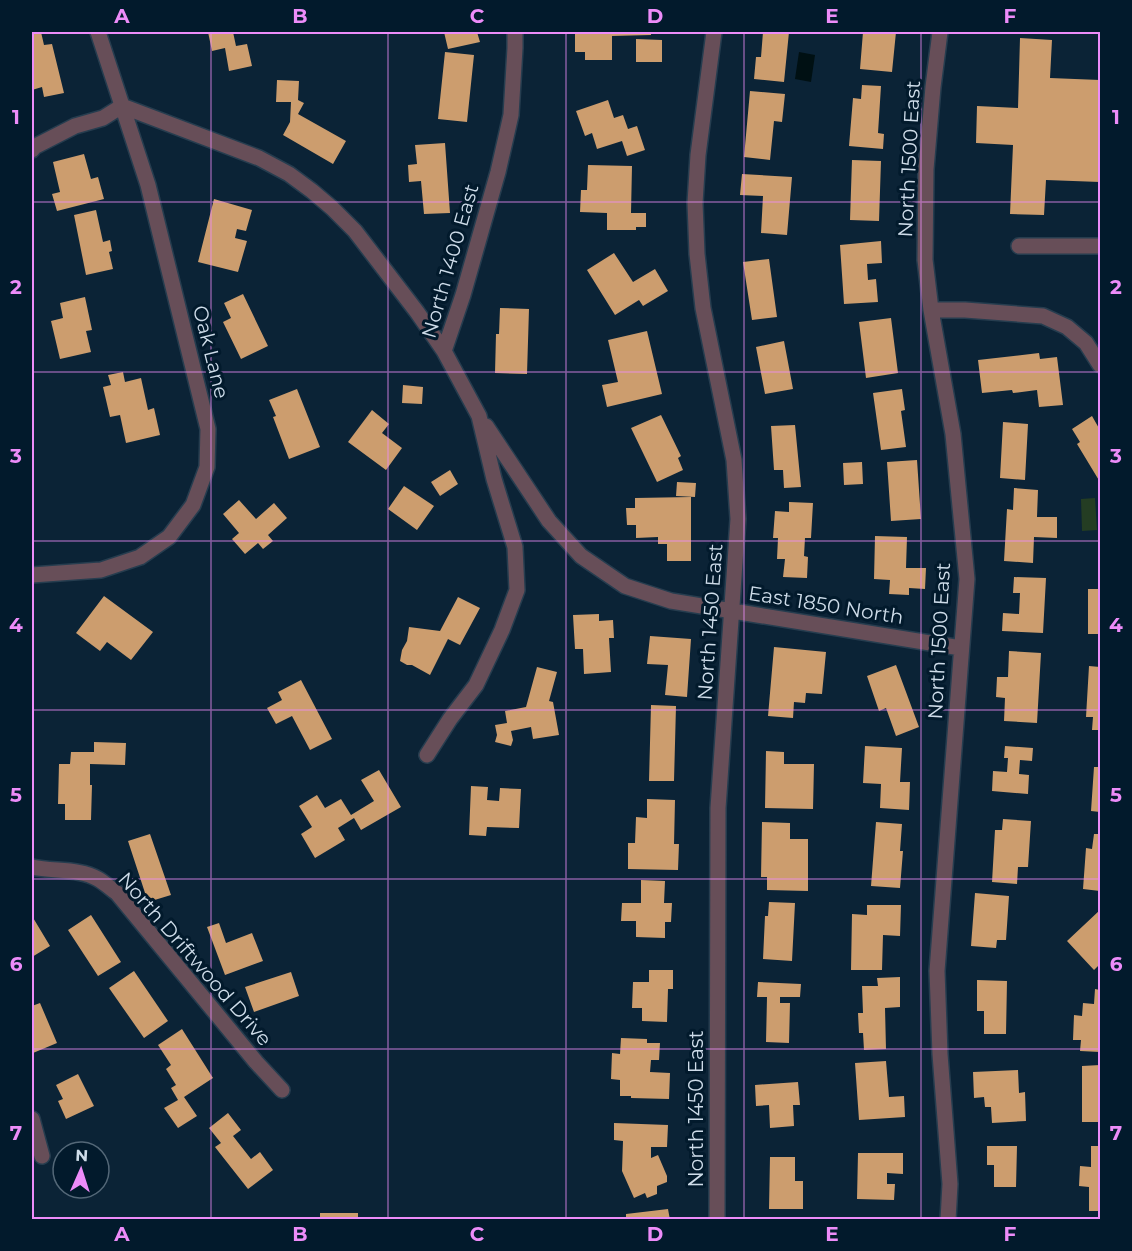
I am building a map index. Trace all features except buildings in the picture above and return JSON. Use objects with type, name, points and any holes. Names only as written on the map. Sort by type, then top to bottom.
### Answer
[{"type":"street","name":"Oak Lane","points":[[32,575],[101,570],[140,557],[169,537],[193,505],[207,467],[208,429],[148,185],[98,32]]},
{"type":"street","name":"North 1400 East","points":[[427,755],[450,719],[476,685],[502,630],[517,590],[515,547],[494,479],[479,416],[444,351],[463,295],[498,172],[511,115],[515,32]]},
{"type":"street","name":"North 1450 East","points":[[714,32],[698,155],[697,254],[703,308],[734,460],[738,519],[718,808],[717,1220]]},
{"type":"street","name":"North 1500 East","points":[[940,32],[926,169],[925,260],[931,310],[953,434],[967,579],[937,971],[940,1054],[950,1184],[948,1220]]},
{"type":"street","points":[[32,150],[75,126],[103,118],[122,106],[259,158],[289,174],[312,191],[355,231],[444,351]]},
{"type":"street","points":[[1019,246],[1101,246]]},
{"type":"street","points":[[931,310],[965,310],[1043,316],[1067,327],[1086,344],[1101,365]]},
{"type":"street","name":"East 1850 North","points":[[479,416],[549,521],[581,556],[625,586],[672,601],[961,648]]},
{"type":"street","name":"North Driftwood Drive","points":[[32,867],[78,872],[97,878],[117,893],[256,1062],[282,1090]]},
{"type":"street","points":[[32,1119],[42,1156]]},
{"type":"green space","points":[[1095,498],[1097,530],[1082,531],[1081,499]]},
{"type":"shaded area","points":[[799,52],[815,55],[811,82],[795,79]]}]
